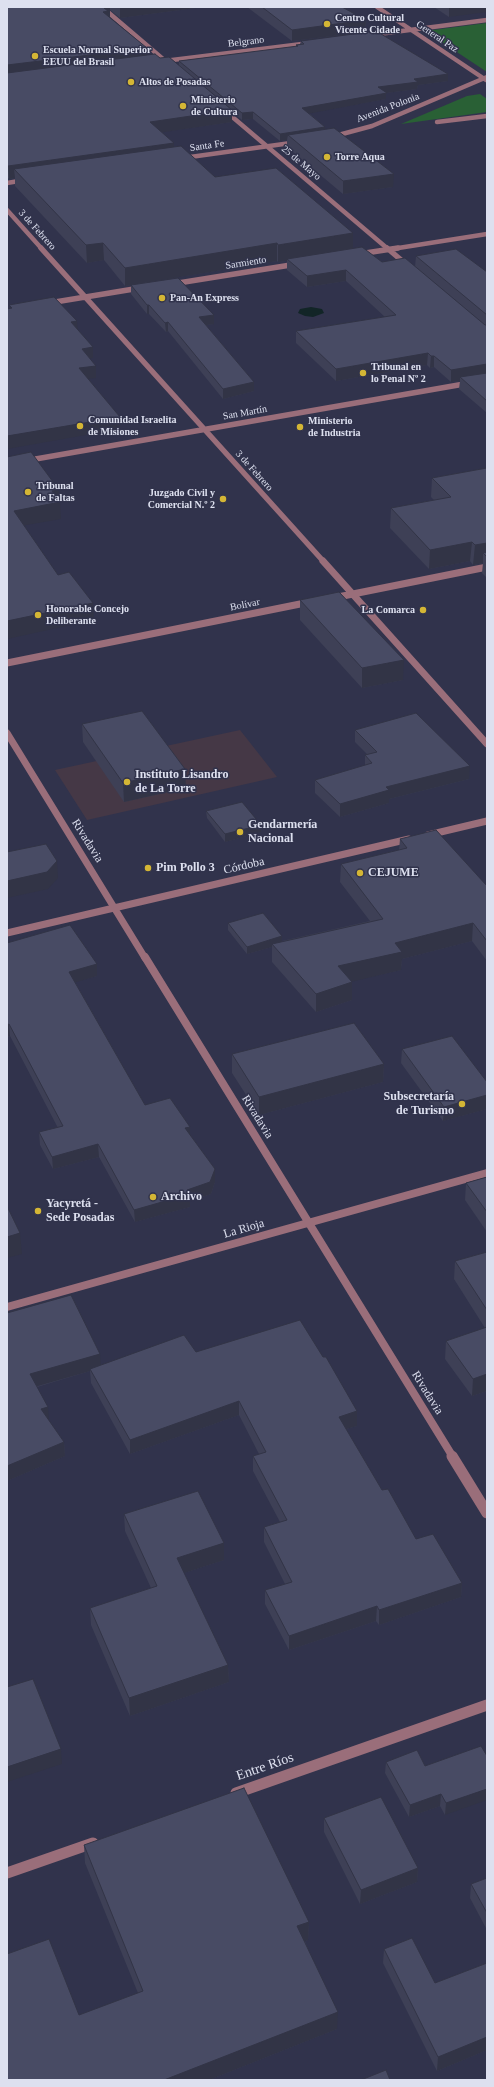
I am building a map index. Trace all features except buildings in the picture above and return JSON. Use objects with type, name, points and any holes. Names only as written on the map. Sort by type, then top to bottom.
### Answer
[{"type":"street","points":[[102,7],[172,66]]},
{"type":"street","name":"General Paz","points":[[378,7],[486,79]]},
{"type":"street","points":[[364,36],[487,20]]},
{"type":"street","name":"Belgrano","points":[[159,62],[316,42]]},
{"type":"street","name":"Avenida Polonia","points":[[326,138],[372,126],[486,79]]},
{"type":"street","name":"25 de Mayo","points":[[220,106],[412,269]]},
{"type":"street","points":[[437,122],[487,116]]},
{"type":"street","points":[[267,146],[304,141]]},
{"type":"street","name":"Santa Fe","points":[[181,159],[267,146]]},
{"type":"street","points":[[7,183],[31,180]]},
{"type":"street","name":"3 de Febrero","points":[[7,210],[487,744]]},
{"type":"street","points":[[350,256],[487,234]]},
{"type":"street","name":"Sarmiento","points":[[163,285],[303,263]]},
{"type":"street","points":[[46,303],[147,287]]},
{"type":"street","name":"San Martín","points":[[7,464],[487,380]]},
{"type":"street","points":[[329,598],[487,567]]},
{"type":"street","name":"Bolívar","points":[[7,663],[321,600]]},
{"type":"street","name":"Rivadavia","points":[[7,733],[487,1513]]},
{"type":"street","name":"Córdoba","points":[[7,933],[487,821]]},
{"type":"street","name":"La Rioja","points":[[7,1307],[487,1173]]},
{"type":"street","name":"Entre Ríos","points":[[228,1796],[487,1705]]},
{"type":"street","points":[[7,1873],[103,1840]]},
{"type":"shaded area","points":[[311,307],[322,309],[324,313],[313,317],[298,313],[300,309]]},
{"type":"shaded area","points":[[240,730],[277,777],[87,820],[55,770]]},
{"type":"green space","points":[[487,23],[487,72],[425,31]]},
{"type":"green space","points":[[480,94],[487,99],[487,112],[401,124],[467,96]]},
{"type":"place","name":"Centro Cultural Vicente Cidade","points":[[327,24]]},
{"type":"place","name":"Escuela Normal Superior EEUU del Brasil","points":[[35,56]]},
{"type":"place","name":"Altos de Posadas","points":[[131,82]]},
{"type":"place","name":"Ministerio de Cultura","points":[[183,106]]},
{"type":"place","name":"Torre Aqua","points":[[327,157]]},
{"type":"place","name":"Pan-An Express","points":[[162,298]]},
{"type":"place","name":"Tribunal en lo Penal Nº 2","points":[[363,373]]},
{"type":"place","name":"Comunidad Israelita de Misiones","points":[[80,426]]},
{"type":"place","name":"Ministerio de Industria","points":[[300,427]]},
{"type":"place","name":"Tribunal de Faltas","points":[[28,492]]},
{"type":"place","name":"Juzgado Civil y Comercial N.º 2","points":[[223,499]]},
{"type":"place","name":"La Comarca","points":[[423,610]]},
{"type":"place","name":"Honorable Concejo Deliberante","points":[[38,615]]},
{"type":"place","name":"Instituto Lisandro de La Torre","points":[[127,782]]},
{"type":"place","name":"Gendarmería Nacional","points":[[240,832]]},
{"type":"place","name":"Pim Pollo 3","points":[[148,868]]},
{"type":"place","name":"CEJUME","points":[[360,873]]},
{"type":"place","name":"Subsecretaría de Turismo","points":[[462,1104]]},
{"type":"place","name":"Archivo","points":[[153,1197]]},
{"type":"place","name":"Yacyretá - Sede Posadas","points":[[38,1211]]}]
